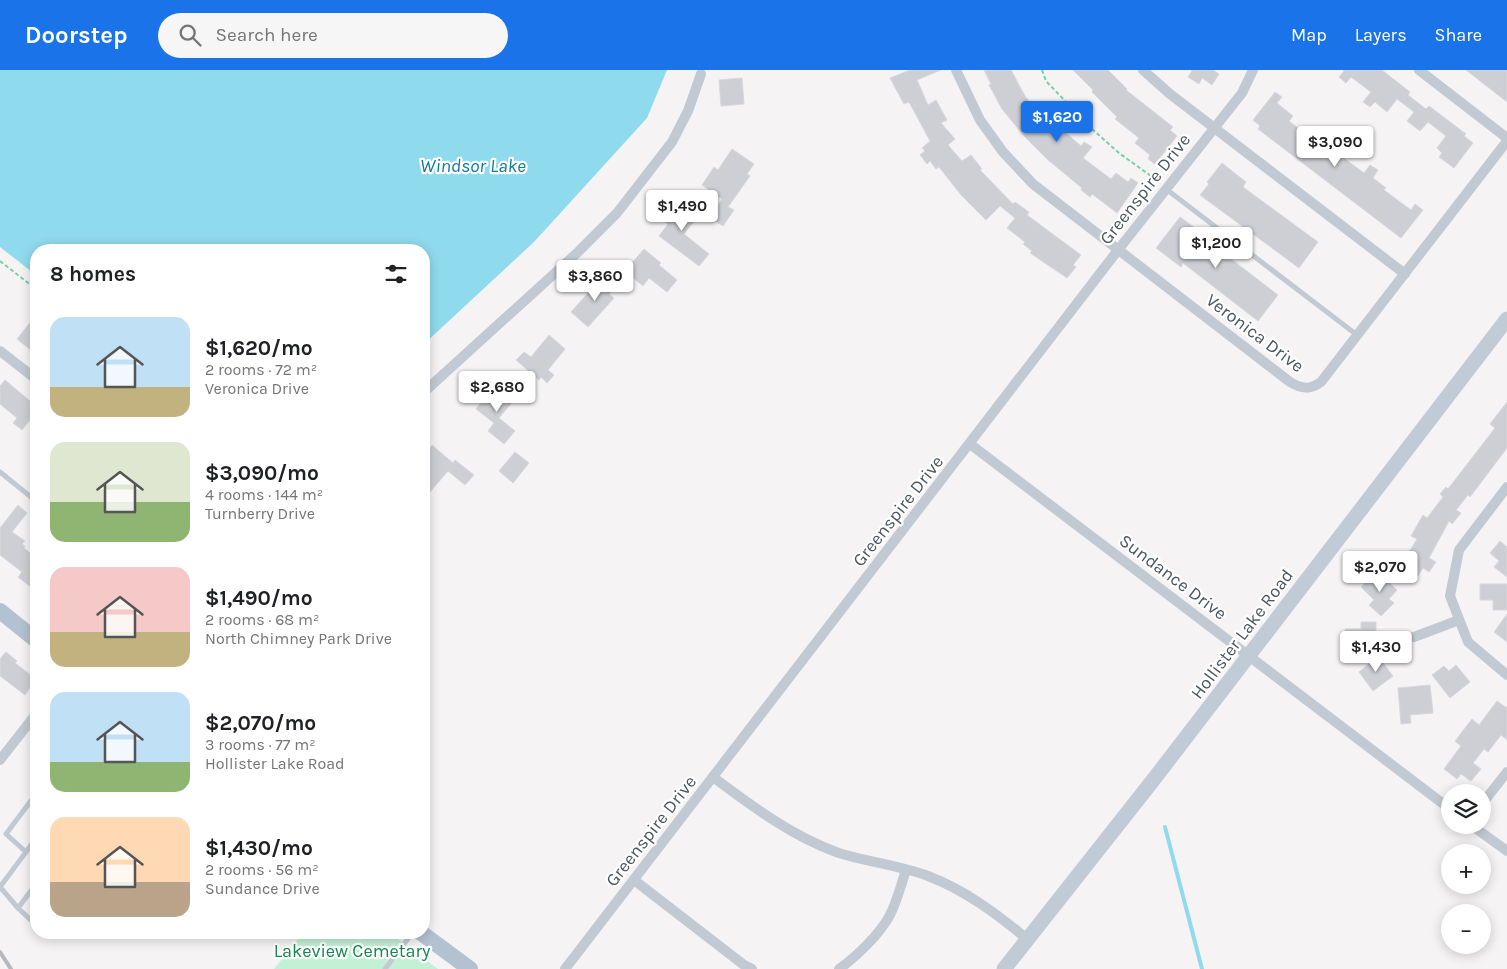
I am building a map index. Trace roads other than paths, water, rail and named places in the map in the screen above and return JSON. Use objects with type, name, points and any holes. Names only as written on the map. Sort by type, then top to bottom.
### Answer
[{"type":"main road","points":[[0,612],[30,635]]},
{"type":"main road","points":[[426,939],[456,969]]},
{"type":"main road","points":[[429,939],[470,969]]},
{"type":"street","name":"Veronica Drive","points":[[956,70],[980,120],[1003,152],[1034,184],[1290,382],[1307,388],[1314,387],[1321,382],[1357,335]]},
{"type":"street","points":[[1143,70],[1213,128],[1405,274]]},
{"type":"street","name":"Greenspire Drive","points":[[565,969],[1118,250],[1242,93],[1253,70]]},
{"type":"street","points":[[1357,335],[1507,140],[1419,70]]},
{"type":"street","points":[[430,387],[577,253],[617,213],[672,142],[688,111],[701,74]]},
{"type":"street","name":"Hollister Lake Road","points":[[1004,969],[1154,780],[1507,319]]},
{"type":"street","points":[[0,351],[30,374]]},
{"type":"street","name":"Sundance Drive","points":[[970,444],[1441,802]]},
{"type":"street","points":[[1507,487],[1460,550],[1450,596],[1468,642],[1507,675]]},
{"type":"street","points":[[1414,637],[1459,620]]},
{"type":"street","points":[[0,760],[30,722]]},
{"type":"street","points":[[1491,792],[1507,772]]},
{"type":"street","points":[[714,777],[766,816],[789,830],[835,851],[928,876],[961,892],[998,915],[1027,939]]},
{"type":"street","points":[[1483,834],[1507,851]]},
{"type":"street","points":[[839,969],[854,957],[884,924],[896,901],[906,870]]},
{"type":"street","points":[[634,880],[744,965],[752,969]]},
{"type":"lane","points":[[1166,189],[1357,335]]},
{"type":"lane","points":[[0,472],[30,496]]},
{"type":"lane","points":[[26,852],[6,834],[30,802]]},
{"type":"lane","points":[[30,846],[0,887],[30,919]]},
{"type":"lane","points":[[18,908],[30,892]]},
{"type":"lane","points":[[384,969],[408,939]]},
{"type":"water","name":"Windsor Lake","points":[[0,70],[667,70],[647,118],[534,242],[430,338],[430,244],[30,244],[30,270],[0,247]]},
{"type":"waterway","points":[[1165,827],[1202,969]]},
{"type":"railway","points":[[0,952],[11,969]]},
{"type":"park label","name":"Lakeview Cemetary","points":[[352,951]]}]
